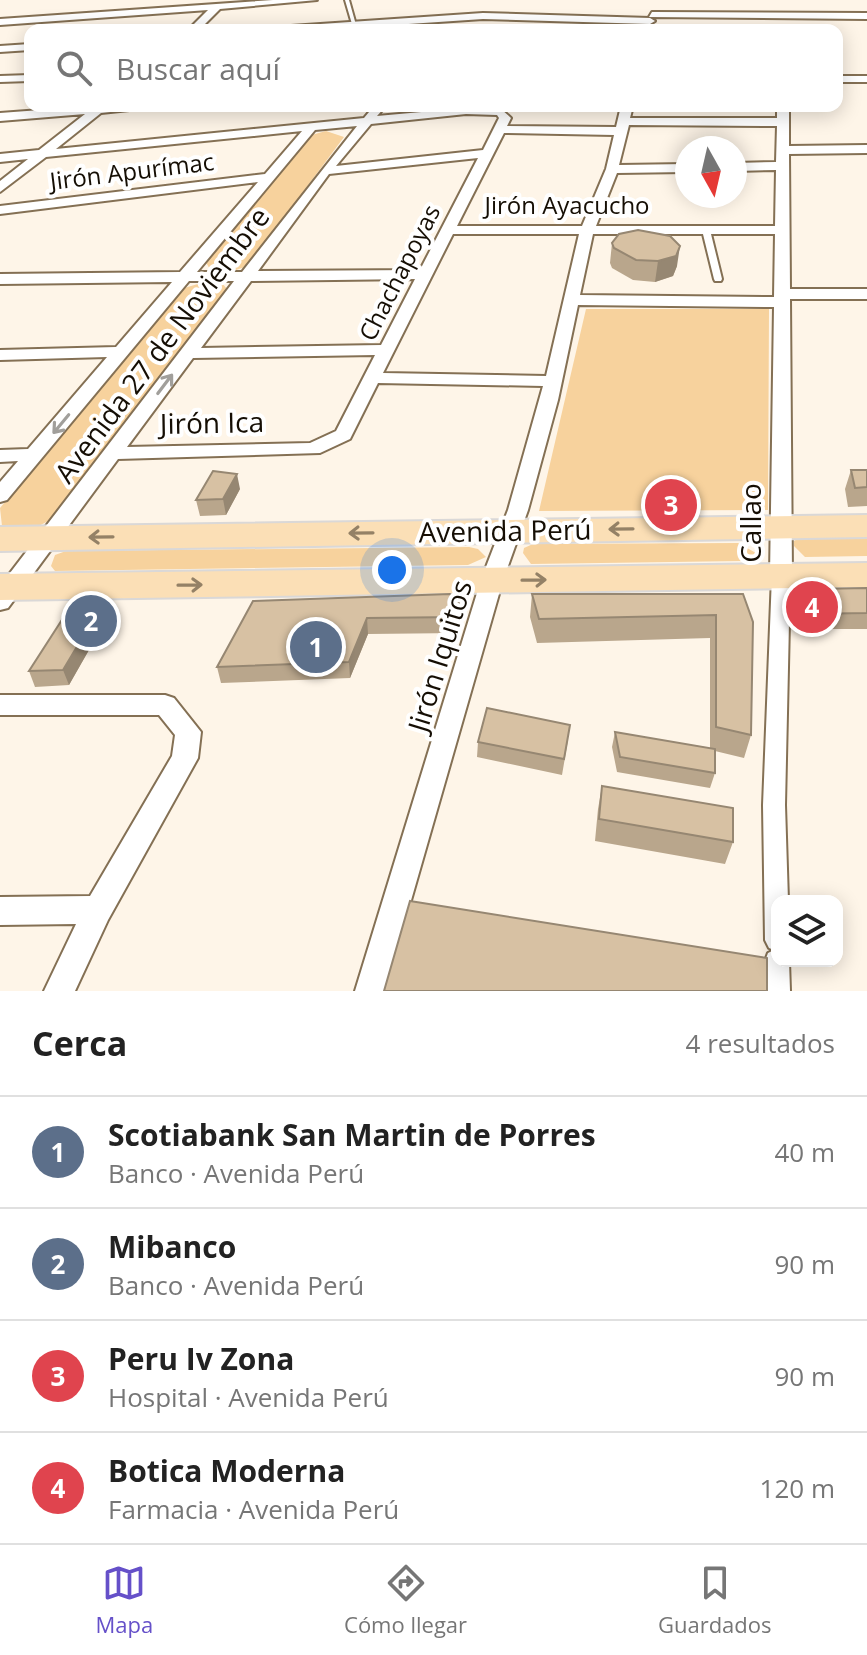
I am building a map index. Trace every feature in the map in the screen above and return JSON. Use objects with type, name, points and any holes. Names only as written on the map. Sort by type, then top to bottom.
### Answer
[{"type":"main road","name":"Avenida Perú","points":[[0,539],[867,526]]},
{"type":"main road","name":"Avenida Perú","points":[[4,592],[867,575]]},
{"type":"street","points":[[0,22],[312,0]]},
{"type":"street","points":[[650,22],[657,0]]},
{"type":"street","points":[[783,0],[783,24]]},
{"type":"street","points":[[199,24],[218,6]]},
{"type":"street","points":[[354,24],[555,13],[650,22],[867,16]]},
{"type":"street","points":[[548,24],[555,13]]},
{"type":"street","points":[[438,24],[442,18]]},
{"type":"street","points":[[0,49],[24,47]]},
{"type":"street","points":[[0,79],[24,78]]},
{"type":"street","points":[[843,79],[867,79]]},
{"type":"street","points":[[0,117],[56,112]]},
{"type":"street","points":[[0,188],[95,112]]},
{"type":"street","name":"Avenida 27 de Noviembre","points":[[4,592],[114,453],[357,130],[368,123],[376,112]]},
{"type":"street","points":[[0,158],[472,112]]},
{"type":"street","points":[[499,129],[505,118],[501,112]]},
{"type":"street","points":[[499,129],[623,115],[783,114]]},
{"type":"street","name":"Callao","points":[[776,895],[774,805],[781,576],[783,114]]},
{"type":"street","name":"Jirón Iquitos","points":[[370,991],[549,400],[587,230],[612,169],[623,115]]},
{"type":"street","name":"Avenida 27 de Noviembre","points":[[0,495],[310,129]]},
{"type":"street","name":"Chachapoyas","points":[[313,449],[343,435],[499,129]]},
{"type":"street","points":[[747,165],[867,149]]},
{"type":"street","points":[[326,171],[488,153]]},
{"type":"street","points":[[612,169],[675,168]]},
{"type":"street","name":"Jirón Apurímac","points":[[0,210],[270,177]]},
{"type":"street","name":"Jirón Ayacucho","points":[[448,230],[782,230]]},
{"type":"street","points":[[0,279],[425,274]]},
{"type":"street","points":[[571,300],[867,294]]},
{"type":"street","points":[[188,353],[388,350]]},
{"type":"street","points":[[0,355],[122,352]]},
{"type":"street","points":[[372,378],[551,381]]},
{"type":"street","name":"Jirón Ica","points":[[114,453],[313,449]]},
{"type":"street","points":[[0,456],[33,455]]},
{"type":"street","points":[[0,705],[165,705],[188,732],[185,758],[98,910],[59,991]]},
{"type":"street","points":[[0,911],[98,910]]},
{"type":"street","points":[[777,967],[778,991]]},
{"type":"lane","points":[[347,0],[354,24]]},
{"type":"lane","points":[[706,230],[718,279]]},
{"type":"shaded area","points":[[326,131],[344,137],[248,266],[233,271],[211,271],[204,259],[308,136]]},
{"type":"shaded area","points":[[211,280],[222,283],[227,295],[56,517],[33,529],[2,526],[0,508],[181,289]]},
{"type":"shaded area","points":[[586,309],[769,309],[768,510],[539,511]]},
{"type":"shaded area","points":[[801,537],[867,537],[867,556],[805,557],[794,546],[794,541]]},
{"type":"shaded area","points":[[738,543],[756,553],[754,557],[741,561],[531,564],[523,553],[524,548],[533,544]]},
{"type":"shaded area","points":[[478,549],[486,557],[468,565],[55,571],[51,566],[55,555],[66,551]]},
{"type":"building","points":[[638,230],[670,236],[680,246],[676,256],[658,261],[636,260],[614,248],[612,243],[619,234]]},
{"type":"building","points":[[851,470],[867,470],[867,487],[855,488]]},
{"type":"building","points":[[213,471],[237,474],[223,499],[196,500]]},
{"type":"building","points":[[867,588],[867,613],[806,614],[809,594],[815,589]]},
{"type":"building","points":[[450,594],[459,600],[459,617],[367,618],[349,662],[217,667],[253,601]]},
{"type":"building","points":[[532,594],[743,594],[753,622],[751,735],[716,727],[716,615],[539,619]]},
{"type":"building","points":[[76,598],[106,598],[63,670],[29,671]]},
{"type":"building","points":[[487,708],[570,725],[564,759],[478,742]]},
{"type":"building","points":[[615,732],[715,749],[715,773],[620,757]]},
{"type":"building","points":[[602,786],[733,808],[733,842],[599,819]]},
{"type":"building","points":[[410,901],[767,958],[767,991],[384,991]]},
{"type":"place","name":"Peru Iv Zona","points":[[671,505]]},
{"type":"place","name":"Botica Moderna","points":[[812,607]]},
{"type":"place","name":"Mibanco","points":[[91,621]]},
{"type":"place","name":"Scotiabank San Martin de Porres","points":[[316,647]]}]
